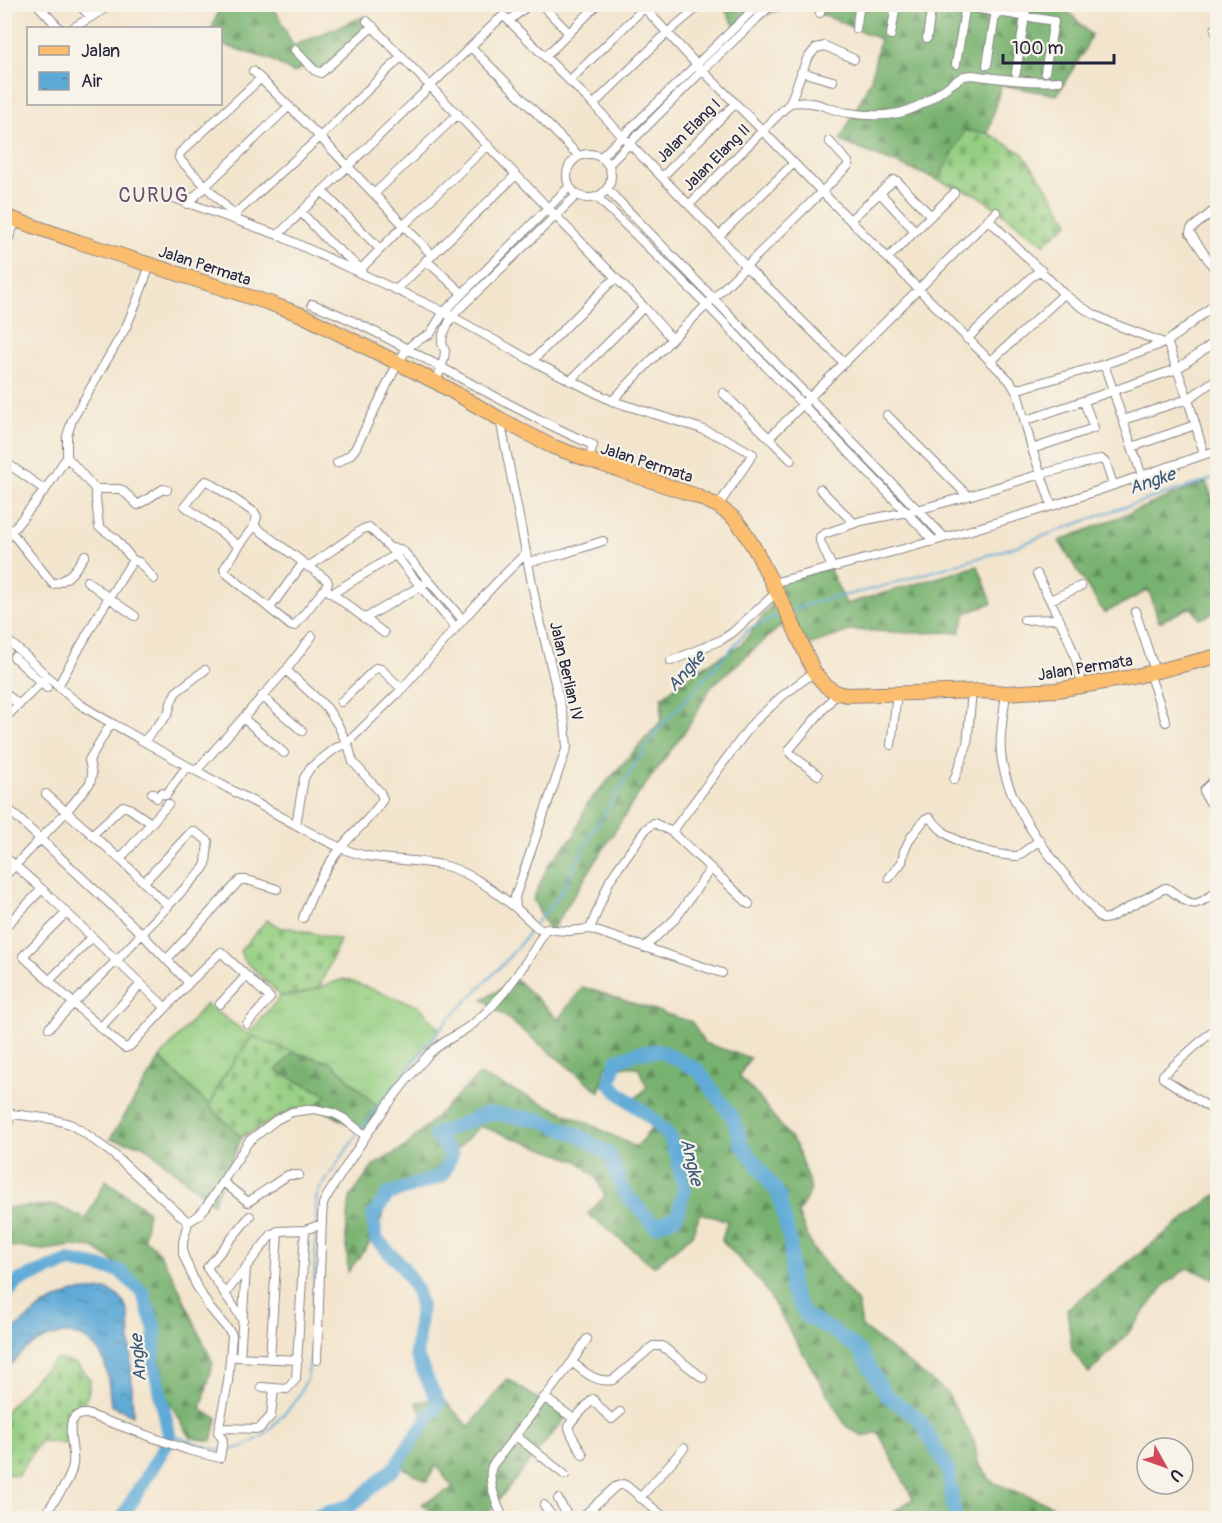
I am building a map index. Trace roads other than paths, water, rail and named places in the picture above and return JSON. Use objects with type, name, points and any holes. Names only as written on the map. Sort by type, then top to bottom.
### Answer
[{"type":"main road","name":"Jalan Permata","points":[[10,218],[302,315],[436,382],[551,446],[694,495],[718,506],[735,519],[744,531],[790,618],[814,672],[826,686],[837,693],[847,695],[972,691],[1006,693],[1057,690],[1083,687],[1218,656]]},
{"type":"street","points":[[37,4],[58,27]]},
{"type":"street","points":[[78,4],[91,17]]},
{"type":"street","points":[[75,27],[112,4]]},
{"type":"street","points":[[510,20],[530,4]]},
{"type":"street","points":[[546,56],[598,4]]},
{"type":"street","points":[[601,158],[626,140],[699,68],[759,4]]},
{"type":"street","points":[[856,29],[860,4]]},
{"type":"street","points":[[891,35],[896,4]]},
{"type":"street","points":[[927,38],[928,7],[936,9],[940,4]]},
{"type":"street","points":[[948,4],[997,8],[1054,21],[1045,72]]},
{"type":"street","points":[[1016,72],[1027,4]]},
{"type":"street","points":[[699,68],[773,5]]},
{"type":"street","points":[[546,6],[569,33]]},
{"type":"street","points":[[570,80],[643,6],[699,68],[1010,381],[1015,388],[1032,449],[1052,506]]},
{"type":"street","points":[[956,64],[966,6]]},
{"type":"street","points":[[594,104],[667,33],[698,7]]},
{"type":"street","points":[[987,66],[997,8]]},
{"type":"street","points":[[278,235],[500,18],[505,17],[594,104],[746,267],[844,363]]},
{"type":"street","points":[[296,50],[314,70],[321,73],[370,23],[644,307],[672,339]]},
{"type":"street","points":[[854,59],[820,46],[811,53],[801,72],[790,103],[815,104],[850,114],[891,114],[910,110],[964,76],[1016,81],[1059,81]]},
{"type":"street","points":[[471,47],[579,156]]},
{"type":"street","points":[[234,215],[320,137],[402,56]]},
{"type":"street","points":[[253,71],[289,105],[404,225],[462,293]]},
{"type":"street","points":[[801,72],[833,81]]},
{"type":"street","points":[[243,223],[179,158],[180,153],[260,79]]},
{"type":"street","name":"Jalan Elang II","points":[[689,205],[790,103]]},
{"type":"street","name":"Jalan Elang I","points":[[662,177],[735,104]]},
{"type":"street","points":[[187,204],[289,105]]},
{"type":"street","points":[[374,194],[458,114]]},
{"type":"street","points":[[608,165],[626,140]]},
{"type":"street","points":[[612,401],[849,164],[829,141]]},
{"type":"street","points":[[360,270],[488,145]]},
{"type":"street","points":[[590,154],[601,158],[608,165],[611,180],[607,189],[597,197],[586,198],[577,195],[569,187],[566,177],[568,167],[579,156],[590,154]]},
{"type":"street","points":[[719,236],[794,163]]},
{"type":"street","points":[[397,289],[516,174]]},
{"type":"street","points":[[850,220],[894,180],[931,216]]},
{"type":"street","points":[[338,463],[355,449],[407,349],[430,334],[552,212],[569,187]]},
{"type":"street","points":[[607,189],[806,401],[944,537]]},
{"type":"street","points":[[322,191],[380,249]]},
{"type":"street","points":[[880,193],[915,231]]},
{"type":"street","points":[[888,258],[954,193]]},
{"type":"street","points":[[436,382],[444,359],[445,351],[442,340],[448,314],[462,293],[552,212],[577,195]]},
{"type":"street","points":[[597,197],[711,302]]},
{"type":"street","points":[[174,198],[278,235],[360,270],[612,401],[699,428],[753,454],[718,506]]},
{"type":"street","points":[[1217,208],[1191,229],[1190,233],[1218,274]]},
{"type":"street","points":[[301,212],[360,270]]},
{"type":"street","points":[[769,438],[996,212]]},
{"type":"street","points":[[4,250],[10,218]]},
{"type":"street","points":[[988,219],[1064,294],[1095,315],[1165,343],[1188,399],[1204,454]]},
{"type":"street","points":[[4,541],[45,490],[67,457],[67,436],[72,420],[126,327],[150,265]]},
{"type":"street","points":[[967,339],[1041,270]]},
{"type":"street","points":[[532,361],[615,278]]},
{"type":"street","points":[[990,362],[1064,294]]},
{"type":"street","points":[[1015,388],[1104,364],[1165,343],[1218,302]]},
{"type":"street","points":[[312,304],[337,313],[557,429],[593,445],[589,460]]},
{"type":"street","points":[[570,381],[644,307]]},
{"type":"street","points":[[1024,421],[1177,369],[1218,339]]},
{"type":"street","points":[[1104,364],[1142,476]]},
{"type":"street","points":[[1124,420],[1188,399],[1218,378]]},
{"type":"street","points":[[723,393],[791,460]]},
{"type":"street","points":[[482,409],[494,396]]},
{"type":"street","points":[[806,401],[934,541]]},
{"type":"street","points":[[1032,449],[1094,428],[1084,402]]},
{"type":"street","points":[[887,415],[968,496]]},
{"type":"street","name":"Jalan Berlian IV","points":[[500,419],[536,604],[565,724],[567,747],[515,897],[516,908]]},
{"type":"street","points":[[1132,447],[1195,425]]},
{"type":"street","points":[[671,661],[721,640],[732,633],[777,592],[832,567],[934,541],[1052,506],[1218,450]]},
{"type":"street","points":[[67,457],[95,489],[99,527],[115,538],[133,560],[139,562],[154,579]]},
{"type":"street","points":[[832,567],[820,537],[854,523],[917,510],[1101,459],[1107,463],[1113,485]]},
{"type":"street","points":[[4,461],[45,490]]},
{"type":"street","points":[[239,546],[185,506],[206,481],[255,513],[257,521],[225,566],[225,571],[291,626],[295,626],[329,590],[400,549],[463,620]]},
{"type":"street","points":[[95,489],[119,489],[138,505],[164,489],[167,490]]},
{"type":"street","points":[[820,489],[854,523]]},
{"type":"street","points":[[4,526],[12,532],[53,584],[65,580],[73,573],[86,555]]},
{"type":"street","points":[[254,526],[327,580],[329,590],[384,633]]},
{"type":"street","points":[[270,608],[306,565],[367,527],[372,529],[393,551],[456,628]]},
{"type":"street","points":[[296,825],[304,778],[310,768],[340,745],[346,744],[402,689],[496,582],[527,557],[563,554],[603,541]]},
{"type":"street","points":[[58,686],[133,560]]},
{"type":"street","points":[[1037,574],[1070,643],[1083,687]]},
{"type":"street","points":[[364,619],[429,580]]},
{"type":"street","points":[[87,581],[135,616]]},
{"type":"street","points":[[1050,600],[1081,586]]},
{"type":"street","points":[[1135,611],[1166,722]]},
{"type":"street","points":[[1024,620],[1059,619]]},
{"type":"street","points":[[303,918],[317,883],[340,848],[383,799],[380,792],[353,762],[350,748],[327,708],[288,672],[287,669],[312,636]]},
{"type":"street","points":[[4,638],[31,660],[45,683]]},
{"type":"street","points":[[14,657],[45,683],[58,686],[79,703],[111,723],[340,848],[363,856],[446,866],[476,879],[543,928],[569,931],[590,929],[722,973]]},
{"type":"street","points":[[341,702],[376,668],[381,669],[402,689]]},
{"type":"street","points":[[144,741],[168,714],[177,692],[205,670]]},
{"type":"street","points":[[672,832],[752,724],[814,672]]},
{"type":"street","points":[[196,771],[283,673],[321,709]]},
{"type":"street","points":[[4,719],[45,683]]},
{"type":"street","points":[[954,780],[967,745],[972,691]]},
{"type":"street","points":[[4,692],[19,705]]},
{"type":"street","points":[[819,775],[793,756],[789,750],[837,693]]},
{"type":"street","points":[[1006,693],[1000,751],[1007,783],[1018,806],[1040,840],[1100,917],[1109,918],[1165,888],[1193,904],[1204,902],[1218,890]]},
{"type":"street","points":[[891,744],[897,694]]},
{"type":"street","points":[[262,696],[303,730]]},
{"type":"street","points":[[243,718],[284,753]]},
{"type":"street","points":[[4,877],[66,812],[90,783],[92,775],[88,760],[111,723]]},
{"type":"street","points":[[152,794],[157,798],[161,793],[166,795],[187,766]]},
{"type":"street","points":[[1218,777],[1204,790],[1218,813]]},
{"type":"street","points":[[46,794],[120,859],[168,906]]},
{"type":"street","points":[[120,859],[168,804]]},
{"type":"street","points":[[4,805],[142,934],[189,983]]},
{"type":"street","points":[[92,835],[123,806],[151,823]]},
{"type":"street","points":[[889,878],[902,862],[904,851],[911,837],[928,818],[945,833],[990,852],[1018,856],[1040,840]]},
{"type":"street","points":[[590,929],[610,880],[646,829],[651,824],[657,823],[672,832],[750,904]]},
{"type":"street","points":[[49,1028],[117,960],[205,866],[208,841],[192,831],[144,882]]},
{"type":"street","points":[[4,855],[166,1008]]},
{"type":"street","points":[[644,948],[676,918],[711,868]]},
{"type":"street","points":[[167,959],[240,880],[277,889]]},
{"type":"street","points":[[4,928],[42,889]]},
{"type":"street","points":[[66,913],[23,957],[122,1046],[128,1048],[221,952],[270,998],[247,1024]]},
{"type":"street","points":[[261,1387],[287,1389],[296,1379],[315,1227],[327,1196],[364,1134],[430,1054],[438,1046],[474,1023],[494,1003],[529,958],[543,928]]},
{"type":"street","points":[[48,981],[93,937]]},
{"type":"street","points":[[220,1004],[246,976]]},
{"type":"street","points":[[100,1028],[141,984]]},
{"type":"street","points":[[1218,1026],[1163,1075],[1163,1078],[1218,1113]]},
{"type":"street","points":[[44,1518],[72,1470],[74,1456],[71,1426],[75,1416],[80,1414],[87,1414],[219,1459],[222,1451],[222,1437],[218,1432],[228,1382],[232,1336],[208,1307],[183,1254],[183,1242],[188,1222],[206,1207],[249,1141],[276,1120],[292,1112],[314,1109],[323,1111],[339,1116],[364,1134]]},
{"type":"street","points":[[4,1137],[8,1113],[70,1124],[113,1154],[188,1222]]},
{"type":"street","points":[[223,1182],[251,1202],[288,1175],[299,1175]]},
{"type":"street","points":[[243,1320],[207,1268],[250,1216]]},
{"type":"street","points":[[225,1294],[272,1234],[278,1231],[315,1227]]},
{"type":"street","points":[[315,1227],[317,1360]]},
{"type":"street","points":[[270,1359],[278,1231]]},
{"type":"street","points":[[246,1267],[243,1320],[237,1357],[298,1360]]},
{"type":"street","points":[[503,1518],[498,1507],[490,1472],[492,1466],[587,1340]]},
{"type":"street","points":[[572,1362],[588,1375],[605,1382],[613,1380],[653,1346],[662,1346],[703,1378]]},
{"type":"street","points":[[223,1428],[259,1429],[271,1416],[274,1388]]},
{"type":"street","points":[[544,1397],[574,1419]]},
{"type":"street","points":[[583,1455],[568,1427],[574,1419],[593,1399],[612,1419],[620,1412]]},
{"type":"street","points":[[516,1436],[566,1475]]},
{"type":"street","points":[[640,1498],[684,1448]]},
{"type":"street","points":[[581,1518],[619,1484],[627,1486],[665,1518]]},
{"type":"street","points":[[558,1499],[569,1518]]},
{"type":"street","points":[[544,1505],[554,1518]]},
{"type":"water","points":[[107,1290],[116,1294],[129,1315],[133,1415],[111,1405],[108,1376],[102,1356],[88,1341],[74,1334],[58,1335],[42,1340],[25,1350],[5,1371],[5,1339],[43,1306],[74,1292]]},
{"type":"waterway","name":"Angke","points":[[791,611],[811,603],[881,587],[1008,549],[1112,511],[1218,477]]},
{"type":"waterway","name":"Angke","points":[[536,923],[560,894],[593,831],[656,732],[749,629],[783,614]]},
{"type":"waterway","name":"Angke","points":[[362,1129],[443,1025],[505,962],[533,928]]},
{"type":"waterway","name":"Angke","points":[[310,1518],[352,1505],[395,1467],[439,1404],[416,1355],[421,1306],[416,1289],[403,1267],[376,1239],[373,1216],[388,1194],[442,1176],[452,1155],[435,1135],[488,1113],[541,1120],[580,1136],[609,1154],[623,1191],[655,1226],[677,1216],[684,1190],[678,1160],[669,1136],[610,1083],[617,1060],[640,1052],[660,1051],[698,1070],[733,1118],[741,1143],[779,1195],[791,1246],[791,1289],[806,1316],[835,1332],[860,1351],[886,1395],[919,1419],[948,1469],[955,1518]]},
{"type":"waterway","name":"Angke","points":[[316,1223],[316,1199],[320,1189],[358,1133]]},
{"type":"waterway","name":"Angke","points":[[169,1434],[210,1448],[228,1451],[245,1446],[263,1436],[295,1402],[307,1379],[312,1350],[316,1229]]},
{"type":"waterway","name":"Angke","points":[[4,1296],[20,1280],[70,1261],[120,1271],[143,1293],[155,1330],[153,1361],[169,1434],[167,1443],[123,1518]]},
{"type":"district","name":"CURUG","points":[[154,195]]}]
